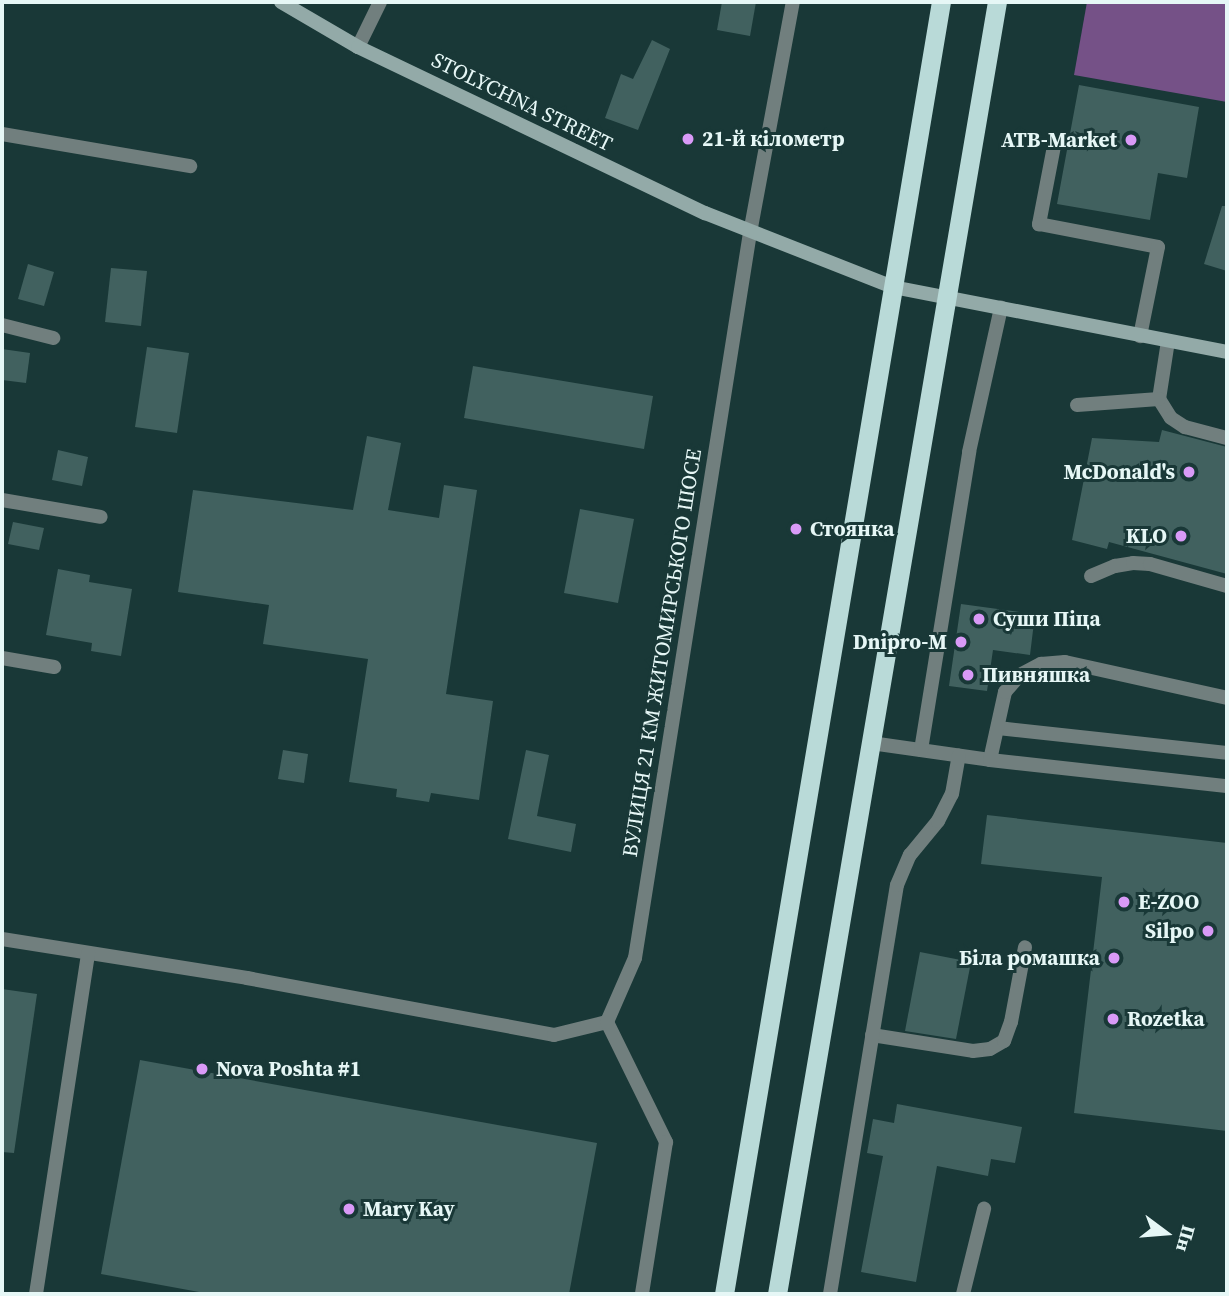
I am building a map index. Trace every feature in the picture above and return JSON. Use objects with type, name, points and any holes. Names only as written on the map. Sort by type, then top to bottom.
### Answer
[{"type":"highway","points":[[724,1294],[941,2]]},
{"type":"highway","points":[[777,1294],[997,2]]},
{"type":"main road","name":"STOLYCHNA STREET","points":[[281,2],[358,47],[750,233],[893,287],[1227,352]]},
{"type":"street","points":[[358,47],[380,2]]},
{"type":"street","name":"ВУЛИЦЯ 21 КМ ЖИТОМИРСЬКОГО ШОСЕ","points":[[607,1023],[635,958],[750,233],[793,2]]},
{"type":"street","points":[[2,134],[190,166]]},
{"type":"street","points":[[1055,141],[1039,224],[1158,247],[1140,336]]},
{"type":"street","points":[[921,750],[969,452],[1001,308]]},
{"type":"street","points":[[2,325],[53,338]]},
{"type":"street","points":[[1168,341],[1159,398],[1171,418],[1185,427],[1227,438]]},
{"type":"street","points":[[1077,405],[1159,398]]},
{"type":"street","points":[[2,500],[101,517]]},
{"type":"street","points":[[1091,576],[1115,566],[1150,564],[1227,586]]},
{"type":"street","points":[[2,657],[54,667]]},
{"type":"street","points":[[990,760],[1005,692],[1020,675],[1041,664],[1065,662],[1227,698]]},
{"type":"street","points":[[998,728],[1227,753]]},
{"type":"street","points":[[871,743],[990,760],[1227,786]]},
{"type":"street","points":[[830,1294],[897,885],[910,855],[938,821],[952,794],[959,756]]},
{"type":"street","points":[[2,939],[247,978],[554,1035],[607,1023],[666,1142],[642,1294]]},
{"type":"street","points":[[872,1035],[973,1051],[990,1049],[1004,1041],[1011,1022],[1026,947]]},
{"type":"street","points":[[36,1294],[88,954]]},
{"type":"street","points":[[964,1294],[984,1209]]},
{"type":"shaded area","points":[[1087,2],[1227,2],[1227,102],[1074,75]]},
{"type":"building","points":[[722,2],[756,2],[750,36],[717,30]]},
{"type":"building","points":[[652,40],[670,49],[638,130],[605,118],[621,74],[633,79]]},
{"type":"building","name":"ATB-Market","points":[[1079,85],[1199,107],[1187,178],[1158,173],[1150,220],[1057,204]]},
{"type":"building","points":[[1222,206],[1227,206],[1227,271],[1204,264]]},
{"type":"building","points":[[28,264],[54,272],[44,306],[18,299]]},
{"type":"building","points":[[111,268],[147,271],[141,326],[105,322]]},
{"type":"building","points":[[147,347],[189,353],[177,433],[135,427]]},
{"type":"building","points":[[2,349],[30,353],[26,383],[2,380]]},
{"type":"building","points":[[473,366],[653,396],[644,449],[464,418]]},
{"type":"building","points":[[1162,430],[1227,447],[1227,574],[1109,542],[1107,549],[1072,540],[1092,438],[1159,442]]},
{"type":"building","points":[[367,436],[401,443],[388,510],[439,518],[444,485],[477,490],[446,694],[493,701],[479,800],[431,793],[429,802],[396,797],[397,789],[349,782],[368,659],[263,644],[269,605],[178,592],[193,490],[353,510]]},
{"type":"building","points":[[58,450],[88,457],[82,486],[52,480]]},
{"type":"building","points":[[580,509],[634,519],[618,603],[564,593]]},
{"type":"building","points":[[13,522],[44,528],[39,550],[8,544]]},
{"type":"building","points":[[58,569],[90,575],[89,582],[132,589],[121,656],[91,651],[92,643],[46,635]]},
{"type":"building","points":[[961,604],[1035,614],[1030,655],[993,650],[987,691],[949,686]]},
{"type":"building","points":[[283,750],[308,754],[304,783],[278,779]]},
{"type":"building","points":[[526,750],[549,755],[537,816],[576,824],[571,852],[508,839]]},
{"type":"building","points":[[987,815],[1227,843],[1227,1131],[1074,1113],[1102,877],[981,864]]},
{"type":"building","points":[[920,952],[971,962],[956,1039],[905,1031]]},
{"type":"building","points":[[2,989],[37,994],[14,1153],[2,1152]]},
{"type":"building","name":"Mary Kay","points":[[140,1060],[597,1143],[569,1294],[210,1294],[101,1274]]},
{"type":"building","points":[[897,1104],[1022,1127],[1015,1163],[991,1159],[988,1176],[937,1166],[916,1282],[861,1272],[883,1156],[867,1153],[873,1119],[894,1123]]},
{"type":"place","name":"21-й кілометр","points":[[688,139]]},
{"type":"place","name":"ATB-Market","points":[[1131,140]]},
{"type":"place","name":"McDonald's","points":[[1189,472]]},
{"type":"place","name":"Стоянка","points":[[796,529]]},
{"type":"place","name":"KLO","points":[[1181,536]]},
{"type":"place","name":"Суши Піца","points":[[979,619]]},
{"type":"place","name":"Dnipro-M","points":[[961,642]]},
{"type":"place","name":"Пивняшка","points":[[968,675]]},
{"type":"place","name":"E-ZOO","points":[[1124,902]]},
{"type":"place","name":"Silpo","points":[[1208,931]]},
{"type":"place","name":"Біла ромашка","points":[[1114,958]]},
{"type":"place","name":"Rozetka","points":[[1113,1019]]},
{"type":"place","name":"Nova Poshta #1","points":[[202,1069]]},
{"type":"place","name":"Mary Kay","points":[[349,1209]]}]
